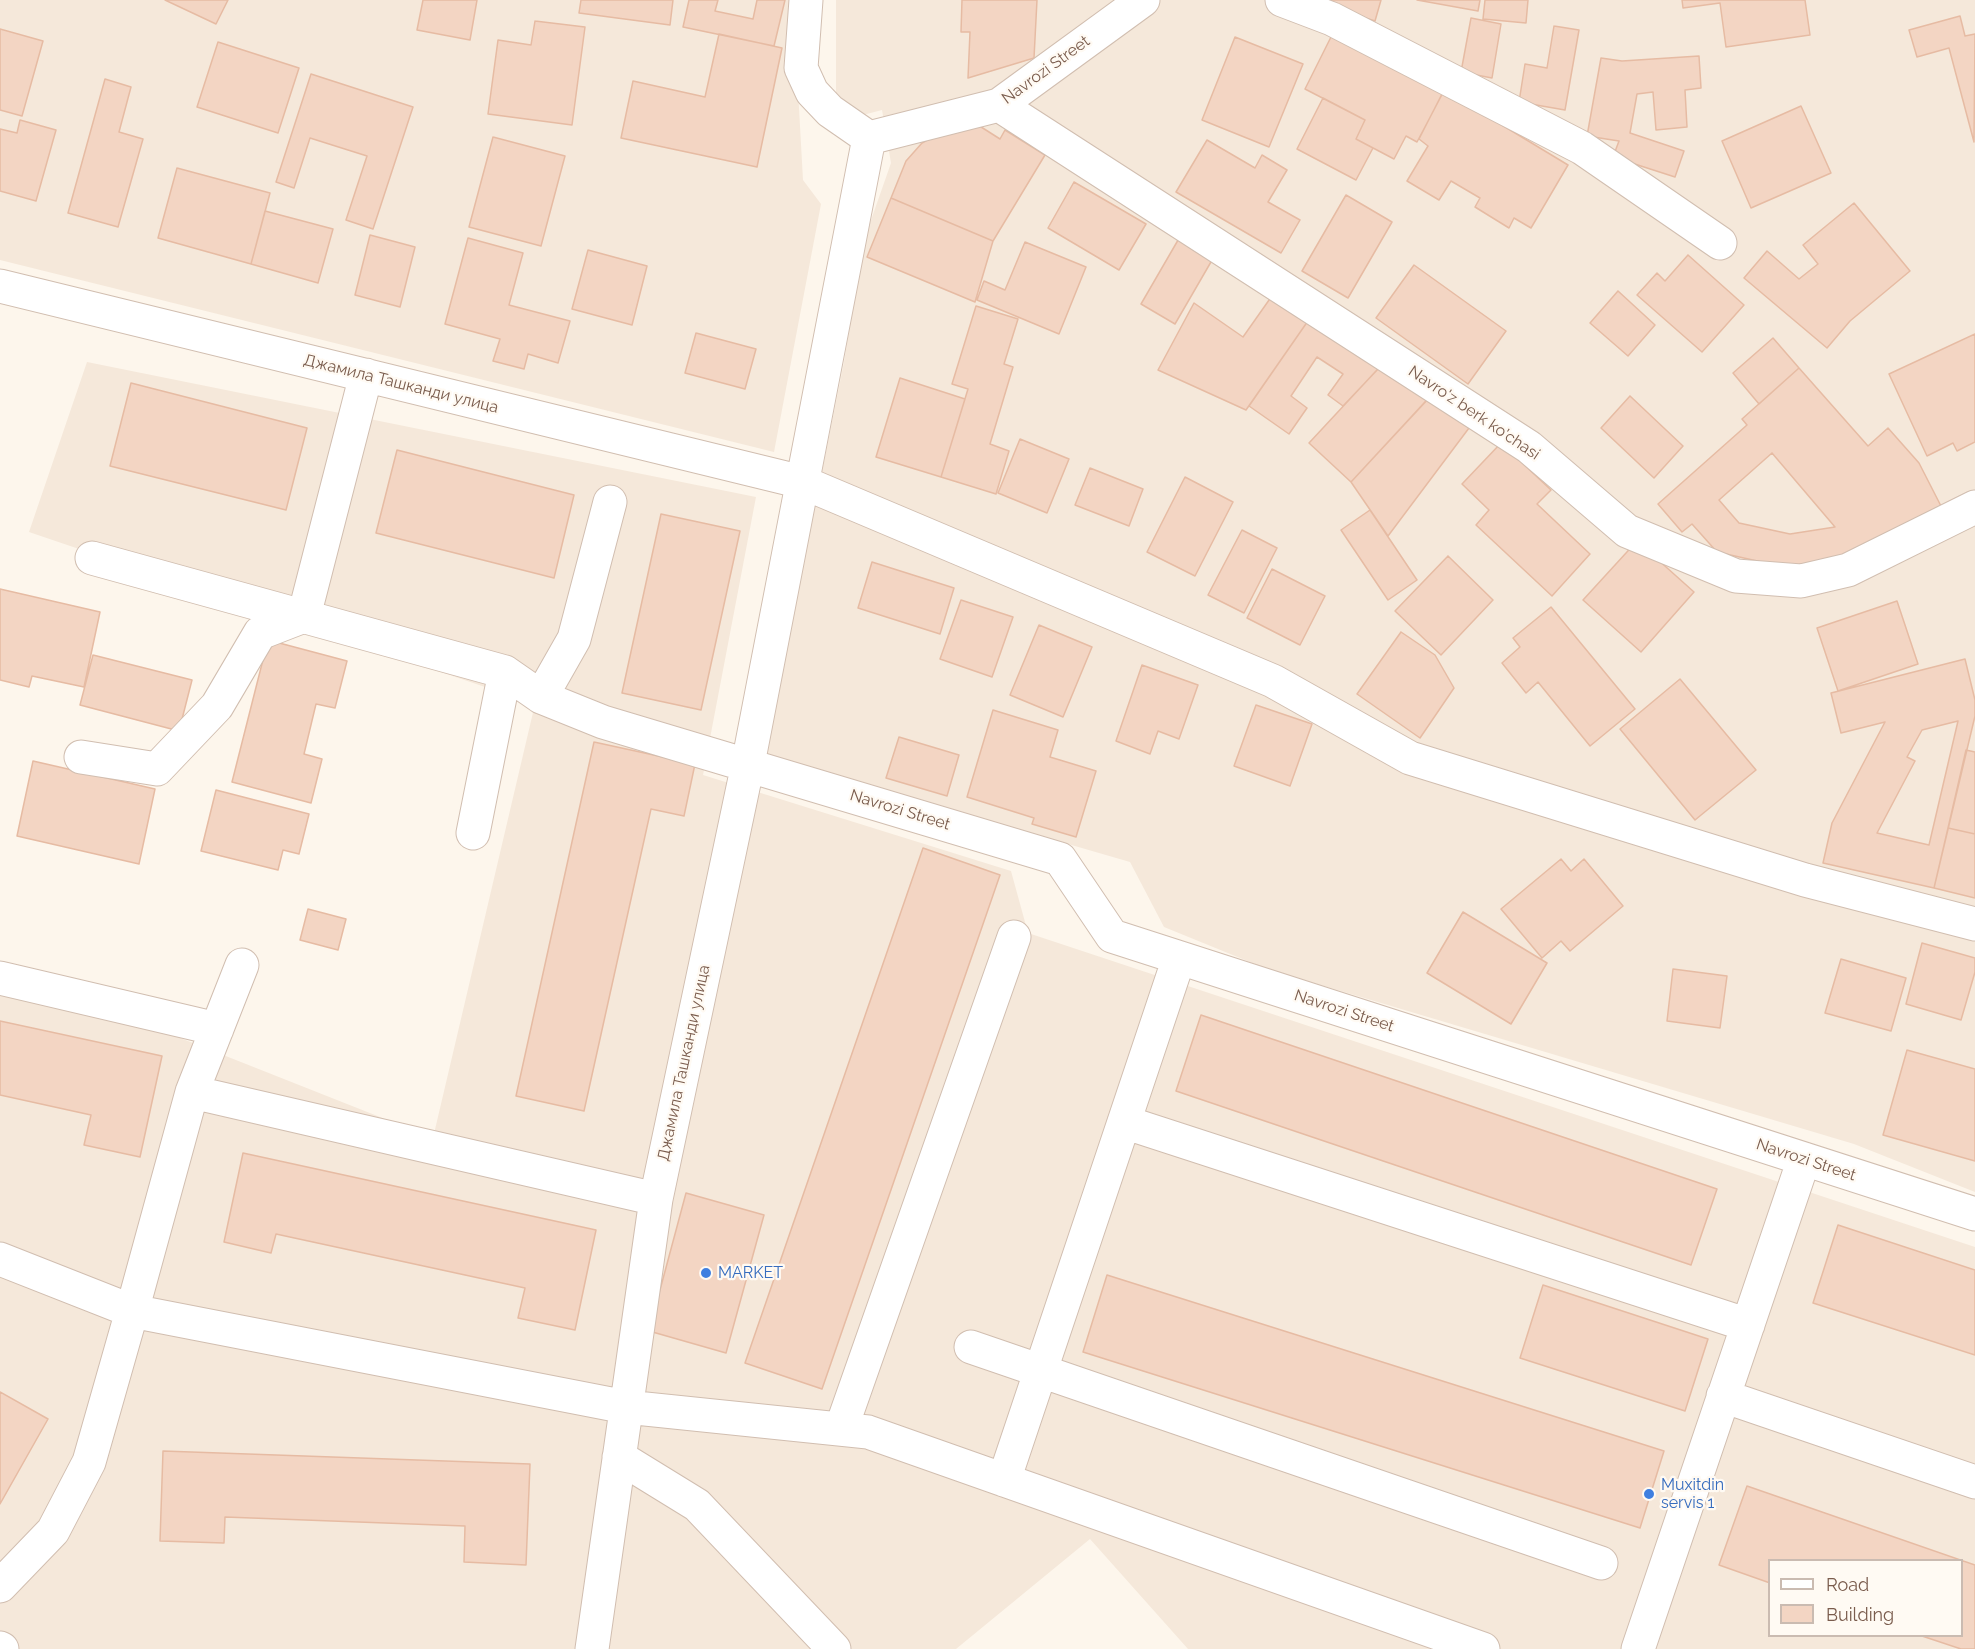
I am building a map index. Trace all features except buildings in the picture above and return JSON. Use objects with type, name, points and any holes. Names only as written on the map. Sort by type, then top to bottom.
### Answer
[{"type":"street","points":[[806,0],[801,68],[812,92],[830,111],[869,138]]},
{"type":"street","name":"Navrozi Street","points":[[869,138],[999,105],[1143,0]]},
{"type":"street","points":[[1282,0],[1332,19],[1582,148],[1720,243]]},
{"type":"street","name":"Navro'z berk ko'chasi","points":[[999,105],[1530,447],[1627,531],[1736,576],[1801,581],[1848,570],[1975,507]]},
{"type":"street","name":"Джамила Ташканди улица","points":[[592,1649],[656,1199],[748,764],[869,138]]},
{"type":"street","name":"Джамила Ташканди улица","points":[[0,286],[802,482]]},
{"type":"street","points":[[81,757],[156,769],[217,706],[260,633],[303,616],[366,375]]},
{"type":"street","points":[[802,482],[1273,681],[1410,758],[1805,880],[1975,924]]},
{"type":"street","points":[[541,697],[574,639],[610,502]]},
{"type":"street","name":"Navrozi Street","points":[[92,558],[505,672],[541,697],[603,722],[1060,859],[1113,936],[1975,1214]]},
{"type":"street","points":[[473,833],[505,672]]},
{"type":"street","points":[[841,1429],[1014,937]]},
{"type":"street","points":[[1004,1480],[1179,958]]},
{"type":"street","points":[[5,1576],[53,1531],[89,1462],[192,1092],[242,965]]},
{"type":"street","points":[[0,978],[217,1029]]},
{"type":"street","points":[[192,1092],[656,1199]]},
{"type":"street","points":[[1124,1122],[1748,1325]]},
{"type":"street","points":[[1638,1649],[1804,1159]]},
{"type":"street","points":[[0,1259],[132,1311],[626,1407],[868,1432],[1483,1649]]},
{"type":"street","points":[[971,1347],[1601,1563]]},
{"type":"street","points":[[1724,1396],[1975,1482]]},
{"type":"street","points":[[619,1457],[697,1505],[834,1649]]},
{"type":"shaded area","points":[[0,0],[793,0],[803,180],[821,204],[774,452],[0,260]]},
{"type":"shaded area","points":[[836,0],[1975,0],[1975,1192],[1854,1144],[1267,969],[1164,927],[1130,862],[765,756],[844,362],[863,243],[891,163],[882,110],[836,122]]},
{"type":"shaded area","points":[[87,362],[756,497],[703,775],[1011,871],[1028,933],[1975,1247],[1975,1649],[1188,1649],[1090,1539],[956,1649],[0,1649],[0,990],[155,1028],[433,1138],[535,704],[29,532]]},
{"type":"place","name":"MARKET","points":[[706,1273]]},
{"type":"place","name":"Muxitdin servis 1","points":[[1649,1494]]}]
